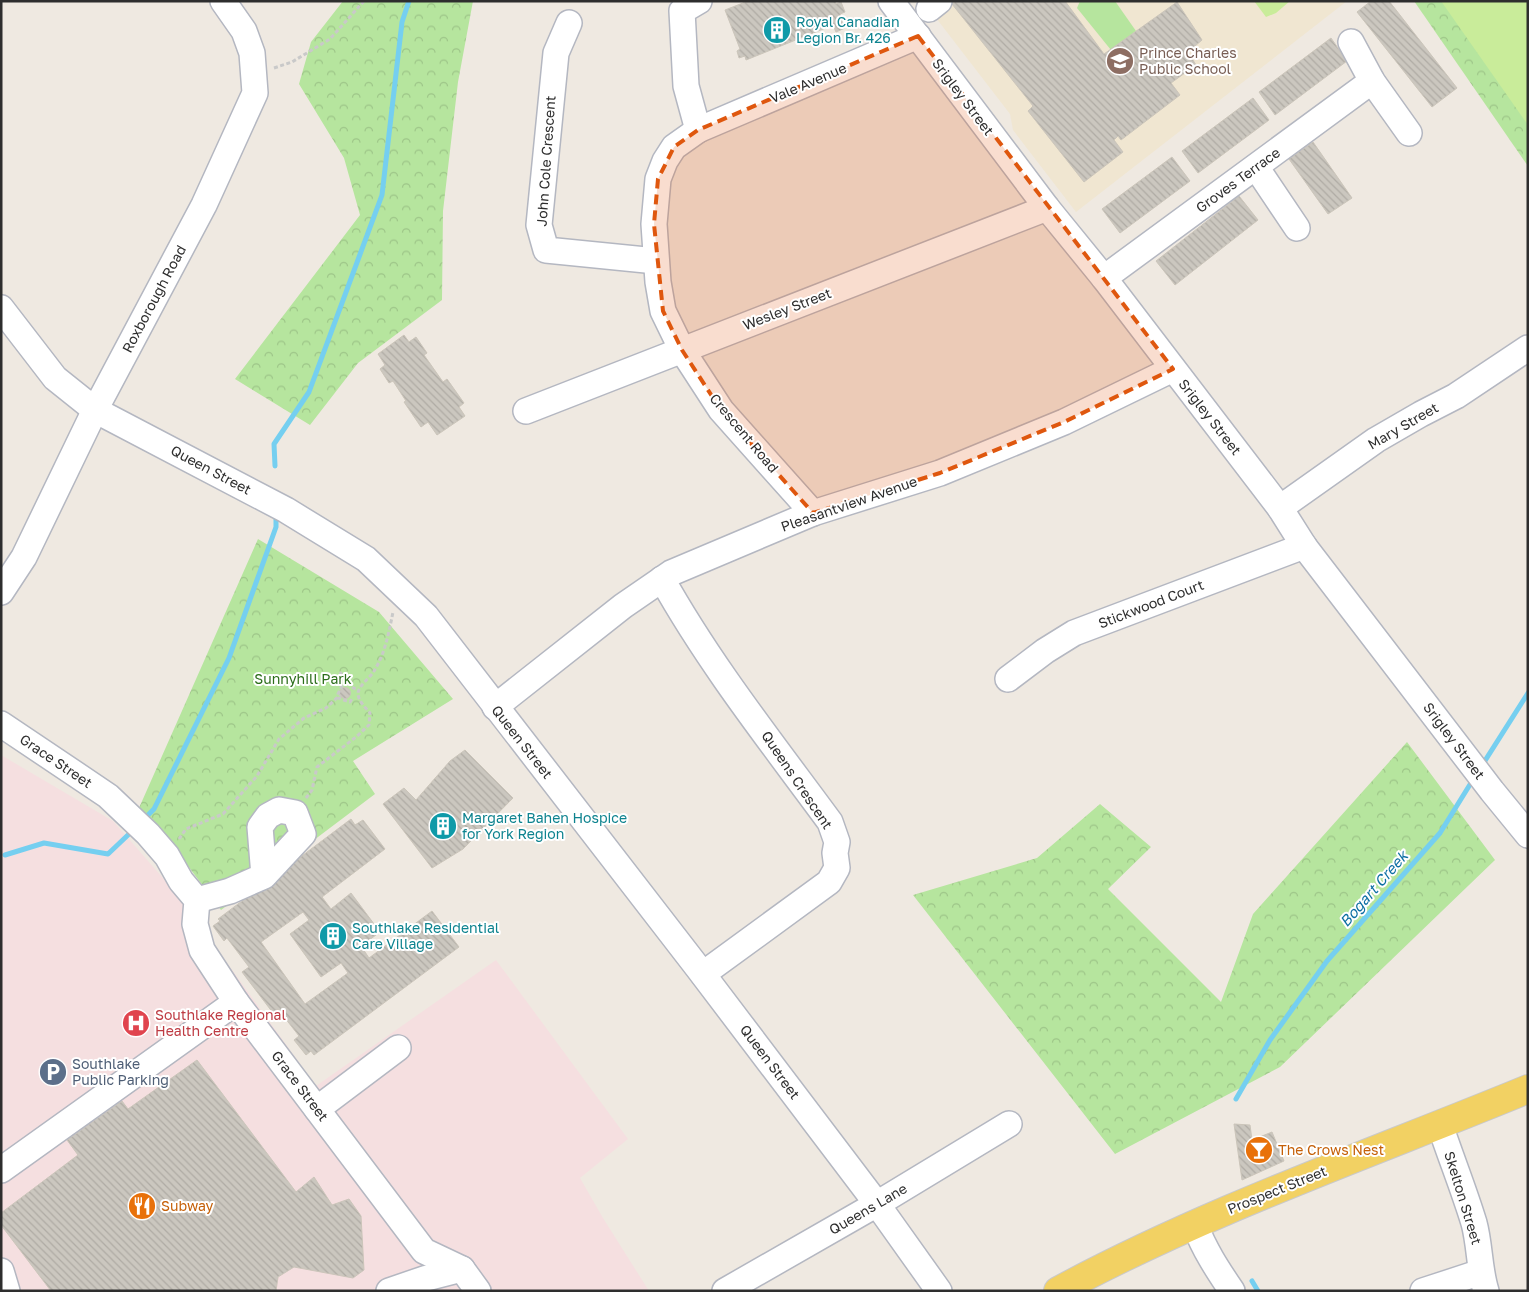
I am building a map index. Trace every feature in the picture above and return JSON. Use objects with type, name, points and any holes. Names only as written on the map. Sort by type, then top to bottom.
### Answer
[{"type":"main road","name":"Prospect Street","points":[[1058,1291],[1106,1265],[1234,1207],[1528,1089]]},
{"type":"street","name":"Roxborough Road","points":[[1,592],[24,557],[95,410],[204,205],[254,93],[252,53],[244,31],[223,1]]},
{"type":"street","points":[[698,130],[686,86],[682,11],[699,1]]},
{"type":"street","name":"Srigley Street","points":[[891,1],[1280,508],[1304,546],[1528,835]]},
{"type":"street","name":"John Cole Crescent","points":[[569,23],[556,53],[539,225],[546,250],[656,261]]},
{"type":"street","name":"Vale Avenue","points":[[698,130],[918,36]]},
{"type":"street","points":[[1351,42],[1372,81],[1409,133]]},
{"type":"street","name":"Groves Terrace","points":[[1104,278],[1372,81]]},
{"type":"street","name":"Crescent Road","points":[[698,130],[674,147],[665,160],[658,179],[654,224],[656,261],[663,310],[682,350],[721,410],[813,514]]},
{"type":"street","points":[[1256,167],[1297,228]]},
{"type":"street","name":"Wesley Street","points":[[526,412],[1048,208]]},
{"type":"street","name":"Queen Street","points":[[1,308],[54,378],[95,410],[286,510],[366,559],[426,616],[703,974],[877,1204],[939,1291]]},
{"type":"street","name":"Mary Street","points":[[1280,508],[1376,440],[1456,396],[1528,348]]},
{"type":"street","name":"Pleasantview Avenue","points":[[495,707],[623,606],[671,573],[813,514],[940,473],[1064,422],[1173,369]]},
{"type":"street","name":"Stickwood Court","points":[[1008,680],[1045,651],[1074,633],[1304,546]]},
{"type":"street","name":"Queens Crescent","points":[[662,579],[684,618],[705,649],[830,822],[836,842],[835,853],[838,868],[829,882],[703,974]]},
{"type":"street","name":"Grace Street","points":[[1,724],[108,796],[148,834],[167,856],[181,881],[197,900],[195,924],[202,950],[236,1002],[424,1251],[462,1269],[478,1291]]},
{"type":"street","points":[[197,900],[230,891],[264,876],[293,847],[303,834],[295,813],[279,810],[268,816],[260,827],[264,876]]},
{"type":"street","points":[[1,1170],[236,1002]]},
{"type":"street","points":[[317,1109],[398,1048]]},
{"type":"street","name":"Queens Lane","points":[[725,1291],[877,1204],[1009,1124]]},
{"type":"street","name":"Skelton Street","points":[[1423,1291],[1484,1281],[1474,1224],[1440,1125]]},
{"type":"street","points":[[1195,1225],[1201,1242],[1232,1291]]},
{"type":"street","points":[[389,1291],[462,1269]]},
{"type":"street","points":[[1,1271],[7,1291]]},
{"type":"path","points":[[254,74],[292,62],[330,39],[364,1]]},
{"type":"path","points":[[295,813],[312,790],[318,767],[368,725],[370,713],[358,696],[358,690],[374,671],[384,651],[398,590]]},
{"type":"path","points":[[340,672],[353,688],[358,690]]},
{"type":"path","points":[[167,856],[186,829],[223,814],[258,776],[279,739],[304,718],[326,708],[339,697],[338,694],[345,679]]},
{"type":"path","points":[[339,697],[350,702],[351,696],[358,696]]},
{"type":"highlighted area","points":[[918,36],[1173,369],[1064,422],[940,473],[813,513],[721,410],[682,350],[663,311],[654,224],[658,179],[674,147],[698,130]]},
{"type":"shaded area","name":"Prince Charles Public School","points":[[923,1],[1347,1],[1076,212],[1013,130],[1010,114]]},
{"type":"shaded area","name":"Southlake Regional Health Centre","points":[[1,755],[113,821],[177,894],[316,1086],[496,960],[628,1139],[580,1178],[649,1291],[1,1291]]},
{"type":"green space","points":[[343,1],[473,1],[458,82],[443,211],[442,300],[358,363],[310,425],[235,379],[360,215],[344,158],[299,84],[311,42]]},
{"type":"green space","points":[[1080,1],[1115,1],[1136,31],[1111,50],[1077,8]]},
{"type":"green space","points":[[1254,1],[1290,1],[1276,13],[1266,17]]},
{"type":"green space","points":[[1414,1],[1528,1],[1528,166],[1523,159]]},
{"type":"green space","points":[[1441,1],[1528,1],[1528,125]]},
{"type":"green space","name":"Sunnyhill Park","points":[[258,539],[379,612],[453,699],[353,761],[375,794],[221,910],[155,822],[139,808]]},
{"type":"green space","points":[[1407,742],[1495,860],[1280,1067],[1115,1154],[913,895],[1037,858],[1100,804],[1151,847],[1108,889],[1221,1002],[1253,914]]},
{"type":"building","name":"Royal Canadian Legion Br. 426","points":[[748,1],[835,1],[836,4],[841,2],[845,12],[840,14],[845,28],[836,32],[833,25],[746,60],[745,56],[739,58],[737,51],[740,49],[725,10]]},
{"type":"building","points":[[956,1],[1065,1],[1104,54],[1177,2],[1202,40],[1188,52],[1196,65],[1171,83],[1180,95],[1121,140],[1118,136],[1114,140],[1123,152],[1084,182],[1028,111],[1033,106],[952,4]]},
{"type":"building","points":[[1371,1],[1389,1],[1457,88],[1432,107],[1357,12]]},
{"type":"building","points":[[1331,38],[1347,61],[1275,115],[1259,92]]},
{"type":"building","points":[[1253,98],[1269,120],[1198,173],[1182,151]]},
{"type":"building","points":[[1313,142],[1352,198],[1328,214],[1289,159]]},
{"type":"building","points":[[1172,157],[1190,181],[1120,233],[1102,209]]},
{"type":"building","points":[[1239,196],[1258,220],[1175,285],[1156,261]]},
{"type":"building","points":[[404,335],[409,342],[416,337],[427,353],[424,355],[443,382],[447,379],[464,403],[459,407],[465,416],[437,435],[428,422],[421,427],[404,402],[406,401],[393,381],[389,383],[380,369],[385,365],[378,354]]},
{"type":"building","points":[[343,688],[347,688],[350,693],[349,697],[343,698],[340,695],[340,691]]},
{"type":"building","name":"Margaret Bahen Hospice for York Region","points":[[465,750],[513,798],[463,849],[432,868],[383,804],[404,788],[416,800],[450,761]]},
{"type":"building","name":"Southlake Residential Care Village","points":[[351,819],[355,825],[363,820],[385,849],[322,897],[331,909],[351,893],[380,932],[361,946],[369,958],[432,911],[459,947],[314,1055],[311,1051],[306,1055],[294,1040],[299,1036],[278,1009],[273,1013],[242,972],[249,967],[227,938],[224,941],[213,926],[220,921],[218,919]],"holes":[[[303,912],[309,920],[290,934],[321,977],[341,963],[348,973],[305,1004],[261,942]]]},
{"type":"building","name":"Southlake Regional Health Centre","points":[[197,1060],[296,1192],[314,1177],[332,1205],[349,1199],[361,1216],[364,1270],[353,1278],[294,1267],[278,1277],[276,1291],[51,1291],[1,1225],[1,1213],[78,1155],[67,1140],[122,1101],[128,1109]]},
{"type":"building","name":"The Crows Nest","points":[[1234,1124],[1250,1125],[1252,1140],[1272,1132],[1284,1161],[1242,1180]]},
{"type":"waterway","points":[[275,466],[274,444],[309,392],[382,195],[402,22],[409,1]]},
{"type":"waterway","points":[[148,815],[154,809],[229,658],[276,527],[276,519]]},
{"type":"waterway","name":"Bogart Creek","points":[[1481,767],[1528,693]]},
{"type":"waterway","name":"Bogart Creek","points":[[1236,1099],[1270,1040],[1327,961],[1440,833],[1474,778]]},
{"type":"waterway","points":[[5,855],[44,843],[108,854],[128,835]]},
{"type":"waterway","name":"Bogart Creek","points":[[1252,1281],[1258,1291]]},
{"type":"place","name":"Royal Canadian Legion Br. 426","points":[[777,30]]},
{"type":"place","name":"Prince Charles Public School","points":[[1120,61]]},
{"type":"place","name":"Margaret Bahen Hospice for York Region","points":[[443,826]]},
{"type":"place","name":"Southlake Residential Care Village","points":[[333,936]]},
{"type":"place","name":"Southlake Regional Health Centre","points":[[136,1023]]},
{"type":"place","name":"Southlake Public Parking","points":[[53,1072]]},
{"type":"place","name":"The Crows Nest","points":[[1259,1150]]},
{"type":"place","name":"Subway","points":[[142,1206]]}]
